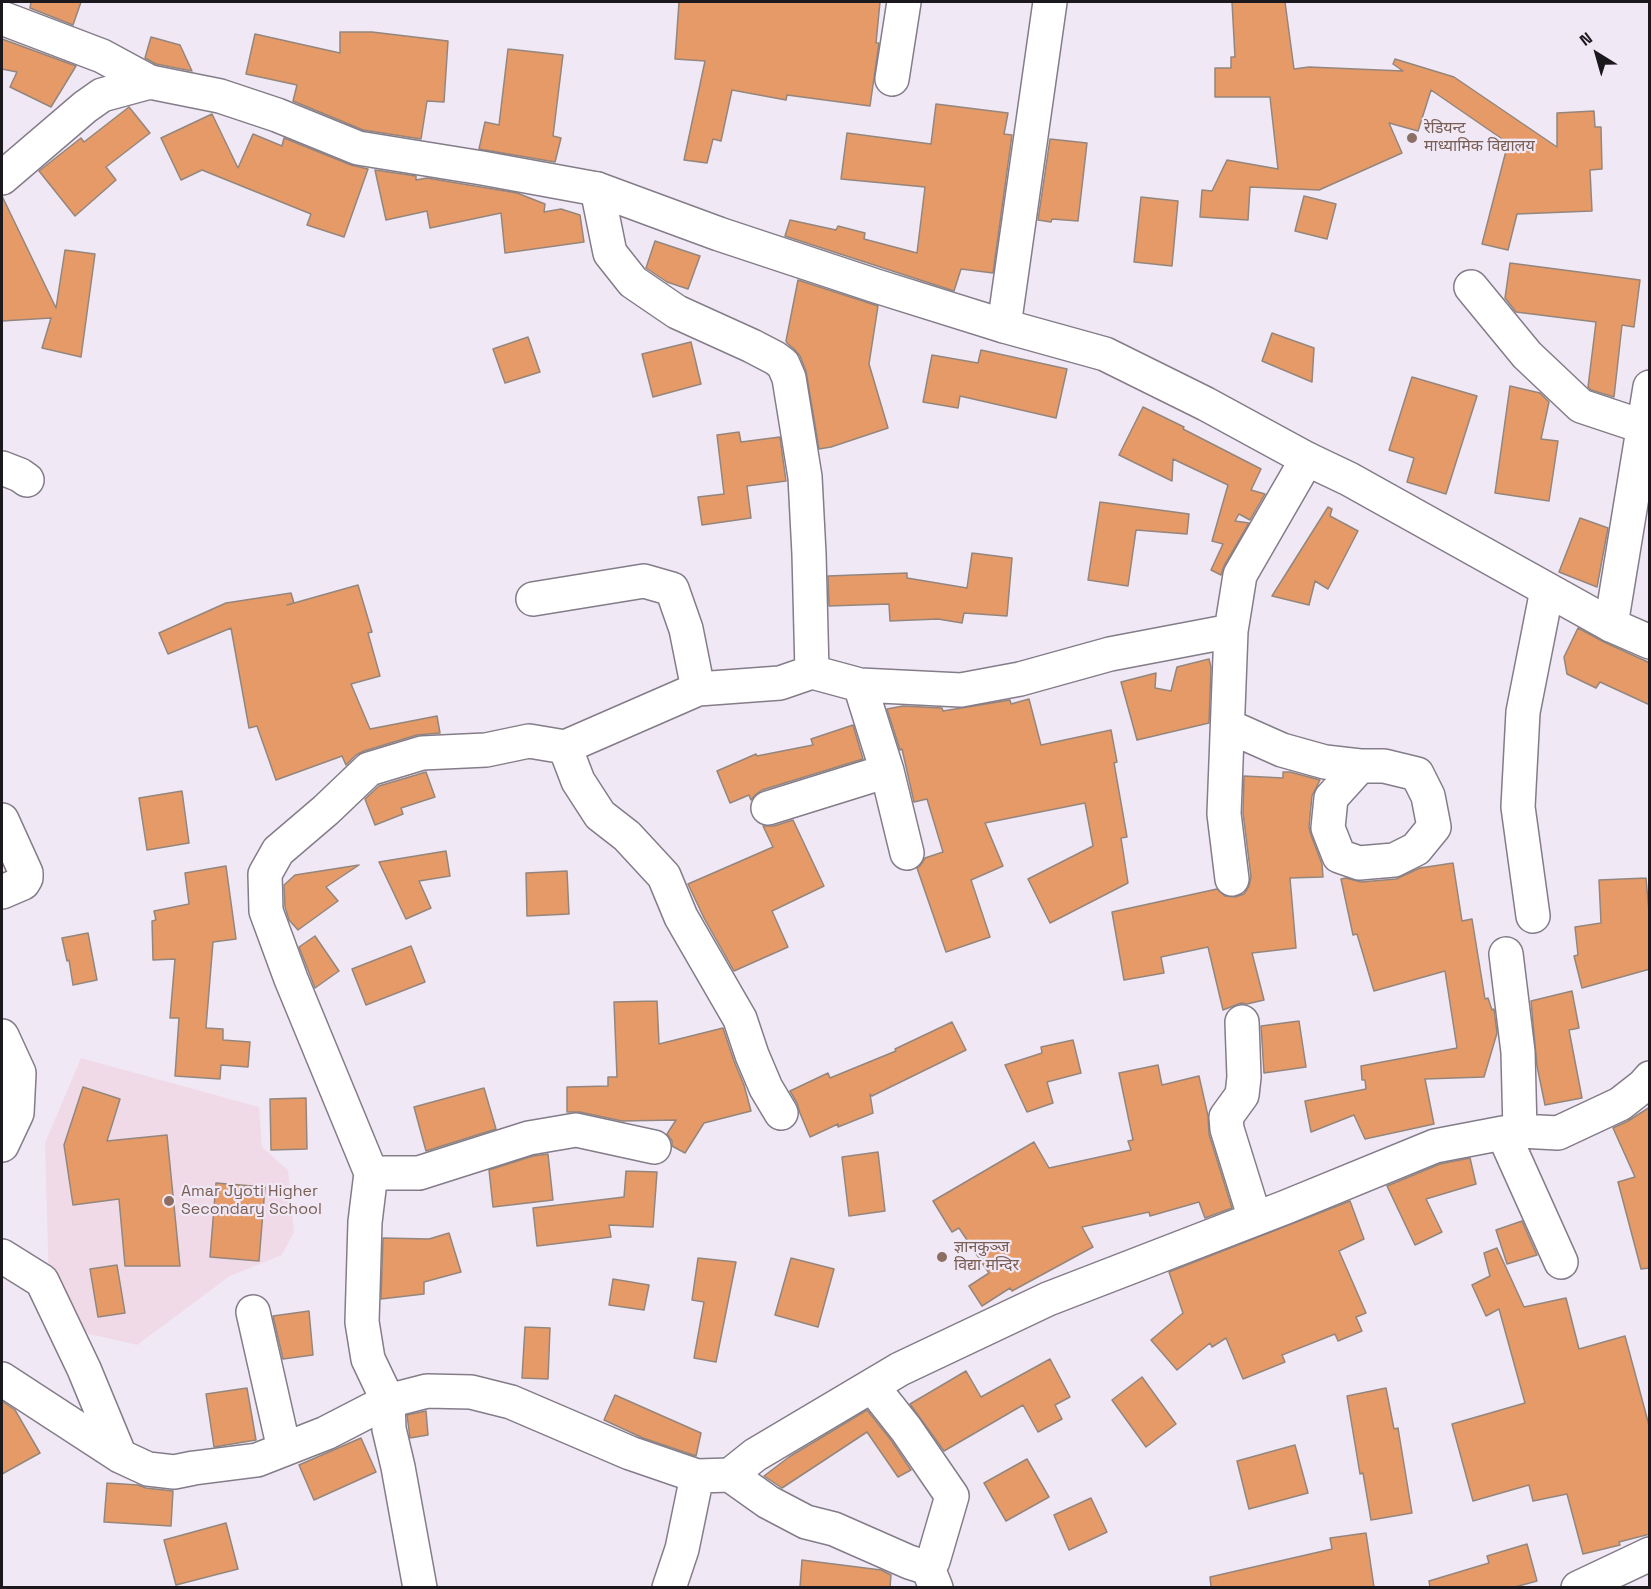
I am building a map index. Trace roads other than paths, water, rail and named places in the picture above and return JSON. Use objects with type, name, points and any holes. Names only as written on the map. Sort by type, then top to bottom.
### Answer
[{"type":"street","points":[[892,79],[904,2]]},
{"type":"street","points":[[1004,326],[1050,2]]},
{"type":"street","points":[[2,18],[102,56],[150,82],[220,96],[277,115],[358,148],[597,189],[798,260],[1004,326],[1105,354],[1349,479],[1546,590],[1611,625],[1650,642]]},
{"type":"street","points":[[2,178],[102,95],[150,82]]},
{"type":"street","points":[[597,189],[610,253],[633,282],[677,312],[752,346],[783,364],[789,378],[805,477],[812,672]]},
{"type":"street","points":[[1471,287],[1527,355],[1581,406],[1644,427]]},
{"type":"street","points":[[1611,625],[1650,387]]},
{"type":"street","points":[[1232,879],[1224,814],[1231,631],[1240,575],[1307,459]]},
{"type":"street","points":[[533,599],[644,581],[672,589],[686,629],[698,689]]},
{"type":"street","points":[[1533,916],[1518,807],[1523,712],[1546,590]]},
{"type":"street","points":[[420,1587],[389,1429],[388,1401],[368,1359],[362,1322],[365,1222],[371,1173],[291,979],[266,911],[265,874],[278,850],[326,810],[369,769],[422,753],[486,750],[529,741],[565,747],[698,689],[780,683],[812,672],[860,685],[961,690],[1020,679],[1110,654],[1231,631]]},
{"type":"street","points":[[860,685],[887,771],[907,853]]},
{"type":"street","points":[[1228,726],[1282,750],[1325,762],[1360,766]]},
{"type":"street","points":[[565,747],[578,781],[600,815],[627,836],[664,876],[681,917],[740,1019],[766,1088],[781,1113]]},
{"type":"street","points":[[768,808],[887,771]]},
{"type":"street","points":[[2,820],[26,873],[26,878],[23,883],[2,892]]},
{"type":"street","points":[[1506,954],[1518,1052],[1512,1132],[1561,1262]]},
{"type":"street","points":[[1242,1022],[1244,1077],[1242,1095],[1226,1117],[1227,1129],[1255,1219]]},
{"type":"street","points":[[2,1036],[19,1073],[17,1113],[2,1145]]},
{"type":"street","points":[[2,1379],[120,1456],[148,1468],[174,1472],[256,1460],[326,1433],[388,1401],[427,1391],[471,1392],[511,1402],[620,1449],[697,1476],[730,1475],[755,1455],[900,1369],[1048,1299],[1255,1219],[1434,1146],[1512,1132],[1558,1133],[1620,1104],[1643,1086],[1650,1077]]},
{"type":"street","points":[[371,1173],[419,1173],[529,1138],[576,1130],[654,1147]]},
{"type":"street","points":[[2,1256],[42,1281],[84,1369],[120,1456]]},
{"type":"street","points":[[253,1312],[284,1449]]},
{"type":"street","points":[[872,1386],[906,1429],[952,1496],[933,1561],[932,1578]]},
{"type":"street","points":[[730,1475],[768,1502],[806,1522],[834,1529],[909,1562],[932,1578]]},
{"type":"street","points":[[669,1587],[682,1549],[697,1476]]},
{"type":"street","points":[[1578,1587],[1650,1554]]},
{"type":"place","name":"रेडियन्ट माध्यामिक विद्यालय","points":[[1412,138]]},
{"type":"place","name":"Amar Jyoti Higher Secondary School","points":[[169,1201]]},
{"type":"place","name":"ज्ञानकुञ्‍ज विद्या मन्दिर","points":[[942,1257]]}]
